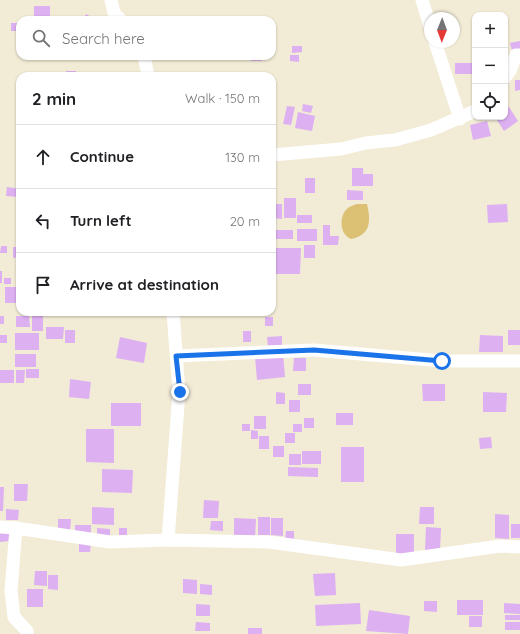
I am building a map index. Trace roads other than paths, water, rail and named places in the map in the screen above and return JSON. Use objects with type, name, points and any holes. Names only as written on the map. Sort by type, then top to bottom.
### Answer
[{"type":"street","points":[[110,0],[114,13],[117,16]]},
{"type":"street","points":[[422,0],[426,12]]},
{"type":"street","points":[[437,48],[460,119]]},
{"type":"street","points":[[508,73],[516,55],[520,55]]},
{"type":"street","points":[[145,60],[147,72]]},
{"type":"street","points":[[276,155],[341,149],[366,143],[396,140],[431,130],[460,119],[472,113]]},
{"type":"street","points":[[168,540],[180,392],[173,316]]},
{"type":"street","points":[[176,356],[314,350],[442,361],[520,361]]},
{"type":"street","points":[[0,527],[110,542],[168,540],[269,542],[401,560],[500,546],[520,547]]},
{"type":"street","points":[[16,528],[11,591],[14,617],[27,634]]}]
